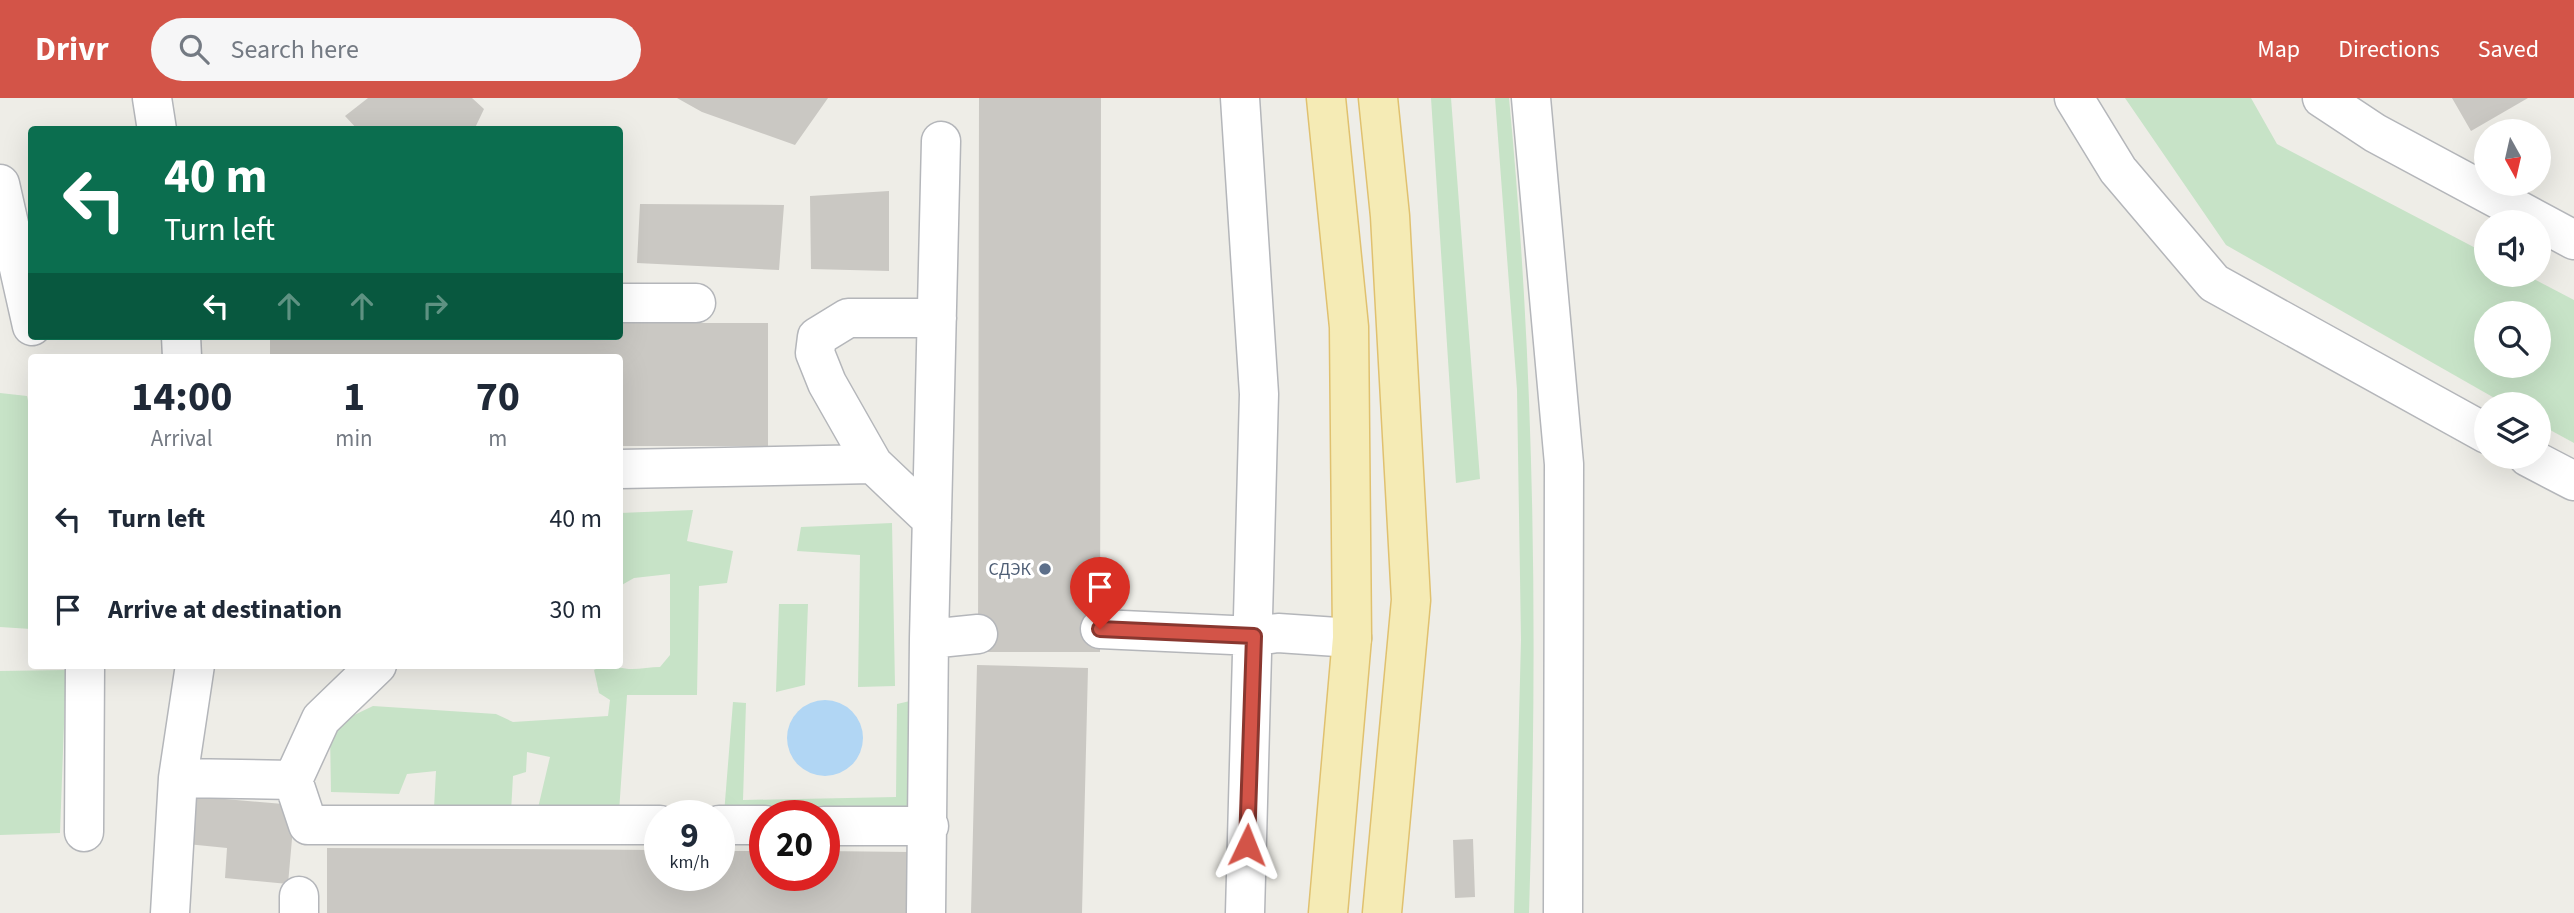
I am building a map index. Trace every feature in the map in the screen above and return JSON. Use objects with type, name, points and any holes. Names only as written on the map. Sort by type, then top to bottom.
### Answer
[{"type":"main road","points":[[1326,98],[1349,327],[1352,638],[1328,913]]},
{"type":"main road","points":[[1378,98],[1390,216],[1411,600],[1382,913]]},
{"type":"street","points":[[152,98],[156,126]]},
{"type":"street","points":[[1240,98],[1259,394],[1245,913]]},
{"type":"street","points":[[1531,98],[1564,464],[1563,913]]},
{"type":"street","points":[[2074,98],[2118,170],[2214,283],[2474,427]]},
{"type":"street","points":[[2322,98],[2375,134],[2574,240]]},
{"type":"street","points":[[926,913],[929,639],[941,141]]},
{"type":"street","points":[[0,184],[28,308]]},
{"type":"street","points":[[623,303],[696,303]]},
{"type":"street","points":[[932,520],[873,464],[827,383],[815,353],[817,337],[848,318],[937,318]]},
{"type":"street","points":[[623,469],[873,464]]},
{"type":"street","points":[[2551,469],[2574,481]]},
{"type":"street","points":[[1100,629],[1254,636],[1278,633],[1352,638]]},
{"type":"street","points":[[929,639],[978,634]]},
{"type":"street","points":[[84,832],[85,669]]},
{"type":"street","points":[[170,913],[178,778],[194,669]]},
{"type":"street","points":[[373,669],[321,719],[293,780],[308,825],[644,825]]},
{"type":"street","points":[[178,778],[293,780]]},
{"type":"street","points":[[840,826],[929,826]]},
{"type":"green space","points":[[1431,98],[1451,98],[1480,479],[1456,483]]},
{"type":"green space","points":[[1495,98],[1509,98],[1518,200],[1529,403],[1533,709],[1529,913],[1514,913],[1521,640],[1517,390]]},
{"type":"green space","points":[[2125,98],[2251,98],[2277,144],[2474,247],[2474,287],[2549,287],[2574,300],[2574,443],[2551,431],[2551,392],[2484,392],[2226,245]]},
{"type":"green space","points":[[0,393],[27,396],[28,401],[28,629],[0,627]]},
{"type":"green space","points":[[693,510],[687,541],[733,551],[727,583],[699,586],[697,695],[627,695],[619,812],[538,808],[550,757],[527,752],[526,772],[513,776],[511,812],[434,808],[436,771],[407,774],[399,794],[331,792],[330,733],[350,717],[373,706],[496,714],[513,722],[608,716],[610,700],[599,693],[594,670],[660,667],[670,655],[670,574],[634,578],[623,584],[623,513]]},
{"type":"green space","points":[[892,523],[895,686],[858,687],[860,555],[797,551],[801,527]]},
{"type":"green space","points":[[779,604],[808,604],[805,685],[776,692]]},
{"type":"green space","points":[[66,670],[60,833],[0,835],[0,671]]},
{"type":"green space","points":[[910,701],[909,816],[840,815],[840,800],[749,800],[749,814],[735,814],[735,800],[725,800],[733,702],[746,703],[743,800],[896,797],[897,704]]},
{"type":"water","points":[[825,700],[840,703],[852,711],[860,723],[863,738],[860,753],[852,765],[840,773],[825,776],[810,773],[798,765],[790,753],[787,738],[790,723],[798,711],[810,703]]},
{"type":"building","points":[[368,98],[472,98],[484,109],[476,126],[354,126],[345,116]]},
{"type":"building","points":[[677,98],[828,98],[795,145],[702,112]]},
{"type":"building","points":[[979,98],[1101,98],[1100,652],[978,652]]},
{"type":"building","points":[[2452,98],[2528,98],[2492,119],[2474,119],[2474,129],[2471,131]]},
{"type":"building","points":[[889,191],[889,271],[811,269],[810,196]]},
{"type":"building","points":[[640,204],[784,205],[779,270],[637,263]]},
{"type":"building","points":[[623,323],[768,323],[768,446],[623,446],[623,354],[270,354],[270,340],[623,340]]},
{"type":"building","points":[[977,665],[1088,668],[1082,913],[971,913]]},
{"type":"building","points":[[191,796],[295,805],[288,884],[225,878],[227,848],[187,844]]},
{"type":"building","points":[[1473,839],[1475,897],[1455,898],[1453,840]]},
{"type":"building","points":[[327,848],[644,850],[644,891],[735,891],[735,851],[749,851],[749,891],[840,891],[840,851],[910,852],[909,913],[327,913]]},
{"type":"place","name":"СДЭК","points":[[1045,569]]},
{"type":"route","points":[[1100,629],[1254,636],[1247,845]]}]
